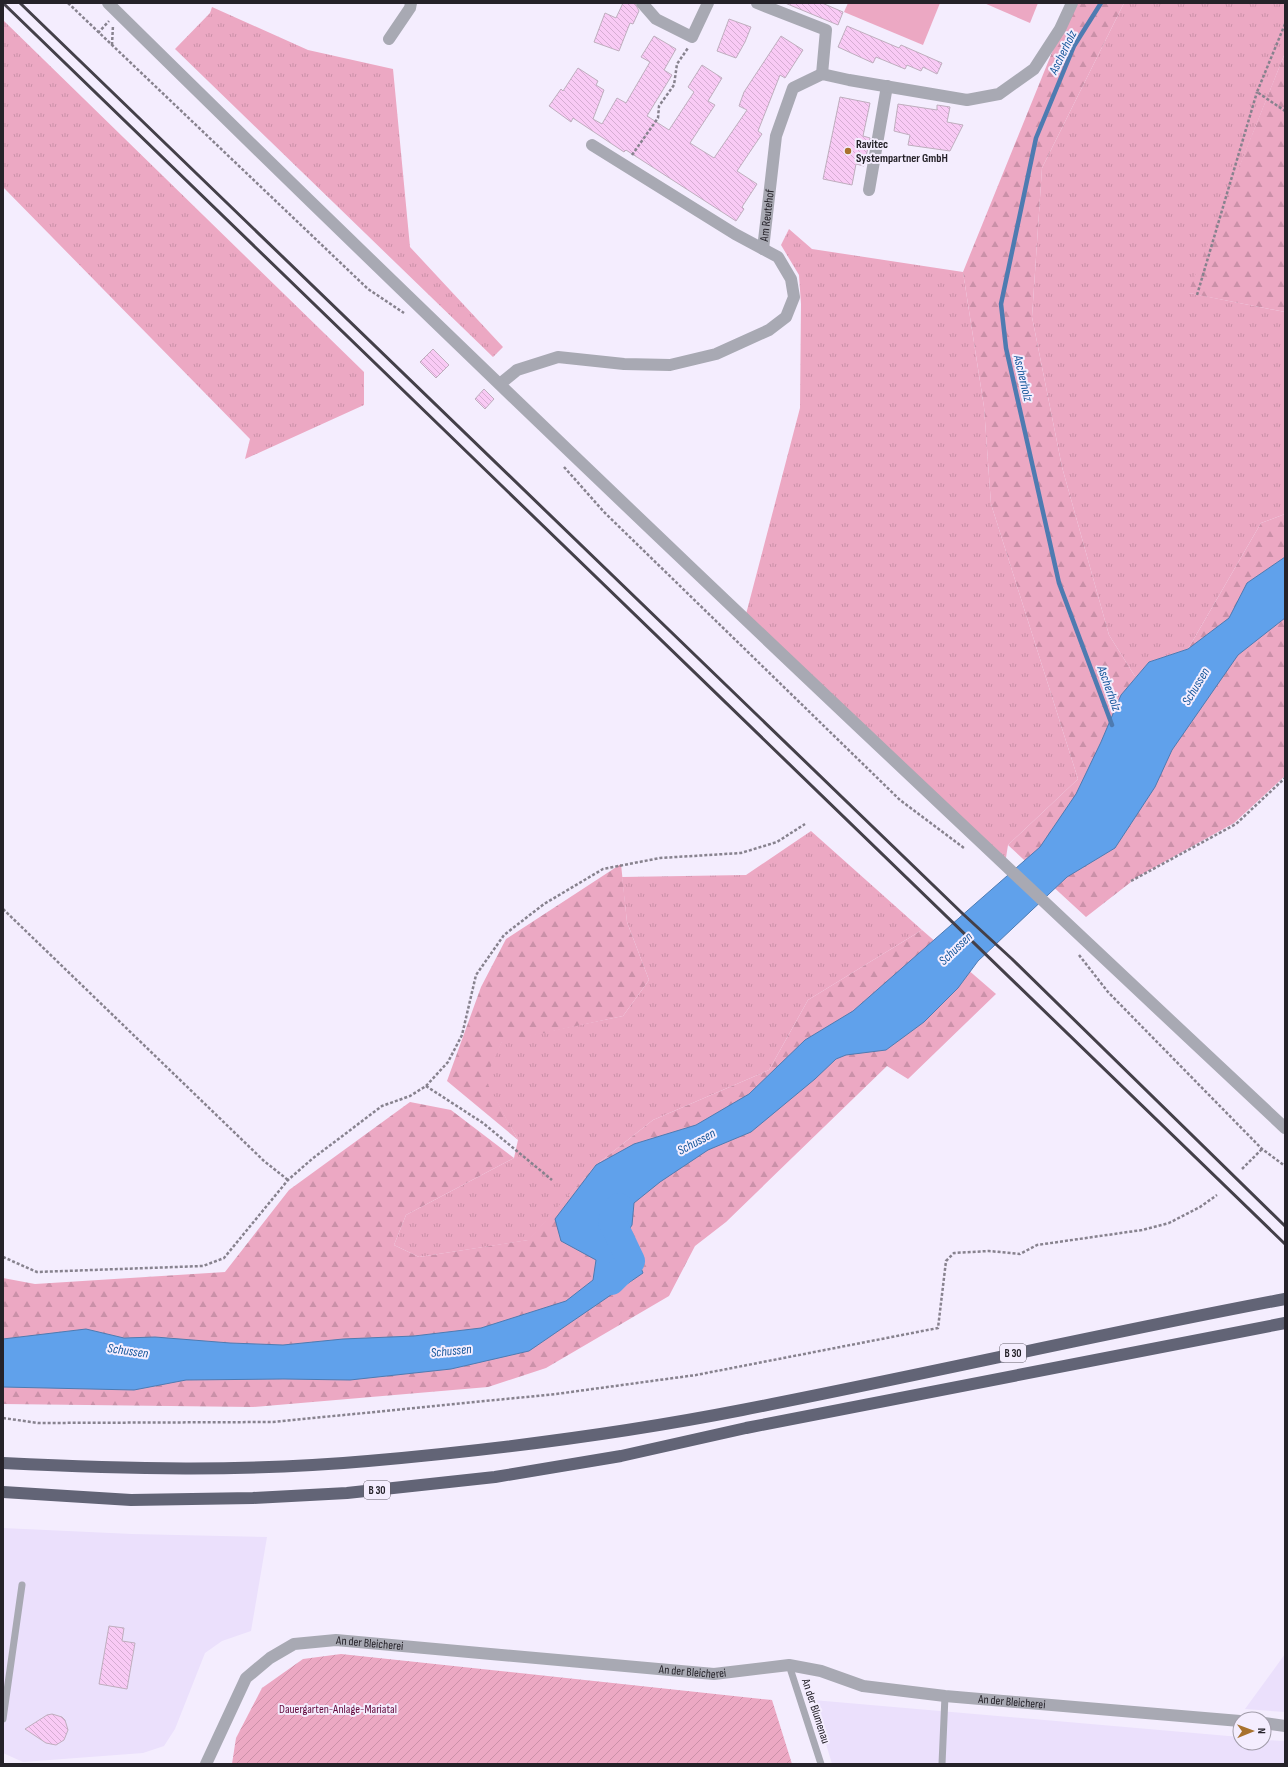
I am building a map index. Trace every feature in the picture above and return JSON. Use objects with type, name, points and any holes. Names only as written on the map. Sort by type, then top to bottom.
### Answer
[{"type":"highway","name":"B 30","points":[[3,1463],[129,1469],[256,1468],[365,1461],[493,1448],[621,1430],[740,1410],[1285,1298]]},
{"type":"highway","name":"B 30","points":[[3,1492],[131,1500],[253,1498],[347,1493],[495,1477],[621,1456],[746,1428],[951,1390],[1173,1344],[1285,1323]]},
{"type":"street","points":[[108,3],[258,151],[500,384],[1055,913],[1285,1128]]},
{"type":"street","points":[[389,39],[410,8],[411,3]]},
{"type":"street","points":[[642,3],[656,19],[692,37],[708,3]]},
{"type":"street","points":[[757,3],[826,30],[822,74],[967,100],[999,94],[1034,69],[1060,29],[1072,3]]},
{"type":"street","name":"Am Reutehof","points":[[592,145],[763,249],[776,136],[793,88],[822,74]]},
{"type":"street","points":[[869,190],[887,86]]},
{"type":"street","points":[[500,384],[517,370],[558,357],[624,364],[670,365],[716,354],[769,330],[786,317],[794,297],[791,279],[778,257],[763,249]]},
{"type":"street","name":"An der Bleicherei","points":[[206,1764],[246,1678],[270,1658],[294,1644],[336,1640],[714,1674],[789,1665],[821,1670],[863,1686],[945,1696],[1232,1720]]},
{"type":"street","points":[[1272,1724],[1285,1726]]},
{"type":"lane","points":[[3,1719],[22,1585]]},
{"type":"lane","name":"An der Blumenau","points":[[789,1665],[821,1764]]},
{"type":"lane","points":[[942,1764],[945,1696]]},
{"type":"path","points":[[68,3],[368,289],[409,316]]},
{"type":"path","points":[[1197,295],[1257,92],[1285,24]]},
{"type":"path","points":[[624,165],[658,118],[659,106],[674,85],[677,64],[687,52],[692,37]]},
{"type":"path","points":[[1257,92],[1285,110]]},
{"type":"path","points":[[559,462],[605,513],[900,800],[970,852]]},
{"type":"path","points":[[1131,881],[1236,824],[1285,778]]},
{"type":"path","points":[[3,1257],[37,1272],[203,1266],[224,1258],[288,1180],[312,1159],[382,1106],[410,1096],[426,1086],[448,1062],[462,1035],[476,975],[504,935],[544,904],[603,869],[660,858],[740,853],[777,842],[805,824]]},
{"type":"path","points":[[3,909],[264,1161],[288,1180]]},
{"type":"path","points":[[1077,954],[1108,992],[1262,1149],[1285,1166]]},
{"type":"path","points":[[426,1086],[483,1123],[552,1180]]},
{"type":"path","points":[[1242,1170],[1262,1149]]},
{"type":"path","points":[[3,1418],[38,1423],[273,1422],[556,1394],[696,1375],[938,1328],[946,1261],[954,1253],[983,1251],[1020,1254],[1037,1245],[1142,1230],[1169,1222],[1200,1207],[1217,1195]]},
{"type":"shaded area","points":[[3,1528],[132,1534],[267,1537],[251,1631],[222,1641],[205,1653],[175,1729],[164,1746],[143,1753],[23,1762],[3,1753]]},
{"type":"shaded area","points":[[1285,1654],[1285,1712],[1245,1709]]},
{"type":"shaded area","points":[[813,1700],[1232,1736],[1232,1751],[1272,1751],[1272,1740],[1285,1741],[1285,1764],[832,1764]]},
{"type":"green space","points":[[848,3],[940,3],[923,45],[844,12]]},
{"type":"green space","points":[[984,3],[1038,3],[1030,23]]},
{"type":"green space","points":[[1072,3],[1124,3],[1042,168],[1032,317],[1062,467],[1109,635],[1136,678],[1149,662],[1188,649],[1261,523],[1285,514],[1285,776],[1234,823],[1130,881],[1131,882],[1086,917],[1008,845],[1078,779],[991,504],[984,407],[963,272]]},
{"type":"green space","points":[[1124,3],[1285,3],[1285,53],[1189,293],[1285,312],[1285,514],[1261,523],[1188,649],[1149,662],[1136,678],[1109,635],[1062,467],[1032,317],[1042,168]]},
{"type":"green space","points":[[212,7],[308,50],[393,69],[410,247],[503,347],[493,357],[175,49],[210,13]]},
{"type":"green space","points":[[3,20],[364,372],[364,405],[245,459],[250,439],[3,187]]},
{"type":"green space","points":[[1285,53],[1285,312],[1188,293]]},
{"type":"green space","points":[[789,229],[812,249],[963,272],[984,407],[991,504],[1078,779],[1008,845],[1005,864],[745,618],[800,408],[801,304],[799,275],[781,245]]},
{"type":"green space","points":[[811,831],[922,930],[808,1000],[769,1070],[653,1120],[596,1165],[529,1240],[419,1257],[394,1245],[406,1215],[514,1158],[518,1140],[484,1079],[502,1041],[623,1016],[649,980],[627,922],[622,877],[746,875]]},
{"type":"green space","points":[[621,864],[627,922],[649,980],[623,1016],[502,1042],[485,1079],[518,1140],[447,1081],[481,987],[506,939]]},
{"type":"green space","points":[[922,930],[996,994],[908,1079],[887,1066],[726,1222],[695,1246],[669,1296],[546,1368],[488,1387],[253,1407],[3,1404],[3,1278],[35,1284],[225,1272],[289,1190],[410,1102],[451,1110],[514,1158],[406,1215],[394,1245],[419,1257],[528,1240],[596,1165],[653,1120],[769,1070],[808,1000]]},
{"type":"green space","name":"Dauergarten-Anlage-Mariatal","points":[[341,1654],[772,1700],[792,1764],[232,1764],[236,1738],[262,1688],[303,1659]]},
{"type":"water","points":[[1285,557],[1285,618],[1238,655],[1172,750],[1155,787],[1115,848],[1067,877],[978,961],[958,988],[924,1022],[886,1050],[846,1055],[836,1059],[815,1079],[751,1132],[708,1150],[660,1182],[634,1203],[632,1225],[617,1249],[636,1255],[643,1273],[529,1351],[451,1369],[350,1380],[186,1380],[134,1390],[3,1387],[3,1339],[86,1329],[124,1338],[155,1337],[230,1343],[283,1345],[343,1339],[414,1336],[481,1328],[566,1301],[593,1280],[596,1260],[561,1241],[555,1219],[596,1165],[634,1144],[696,1125],[749,1094],[805,1040],[853,1011],[1040,847],[1076,794],[1101,742],[1121,695],[1149,662],[1188,649],[1229,618],[1247,583]]},
{"type":"building","points":[[623,3],[635,3],[639,11],[633,24],[630,23],[619,51],[594,42],[605,13],[616,18]]},
{"type":"building","points":[[785,3],[822,3],[843,12],[838,25]]},
{"type":"building","points":[[729,19],[751,27],[736,58],[717,51]]},
{"type":"building","points":[[847,26],[899,48],[901,45],[942,63],[937,74],[923,67],[921,71],[907,65],[905,69],[876,57],[873,63],[838,47]]},
{"type":"building","points":[[654,36],[676,49],[664,70],[672,75],[647,116],[669,130],[694,92],[688,87],[702,65],[722,78],[708,101],[715,105],[690,143],[714,158],[747,110],[739,106],[744,92],[781,36],[803,50],[785,78],[780,75],[758,131],[762,134],[737,171],[757,184],[742,207],[744,209],[736,221],[626,150],[624,152],[573,118],[571,122],[549,106],[561,89],[563,91],[578,68],[598,81],[596,85],[604,90],[593,119],[602,124],[617,98],[626,103],[650,62],[641,57]]},
{"type":"building","name":"Ravitec Systempartner GmbH","points":[[840,97],[870,103],[863,136],[870,138],[864,166],[856,164],[852,185],[823,179]]},
{"type":"building","points":[[898,104],[937,110],[937,105],[950,107],[947,122],[963,125],[950,151],[908,145],[910,135],[894,131]]},
{"type":"building","points":[[433,349],[449,365],[436,378],[420,362]]},
{"type":"building","points":[[484,389],[494,399],[485,409],[475,399]]},
{"type":"building","points":[[109,1626],[124,1628],[122,1641],[135,1643],[127,1689],[99,1684]]},
{"type":"building","points":[[52,1714],[62,1717],[65,1720],[68,1730],[64,1740],[56,1745],[46,1743],[25,1729],[47,1715]]},
{"type":"waterway","name":"Ascherholz","points":[[1101,3],[1074,46],[1036,138],[1001,304],[1006,348],[1059,583],[1112,725]]},
{"type":"waterway","name":"Schussen","points":[[611,1281],[631,1261],[612,1221],[619,1207]]},
{"type":"railway","points":[[3,3],[1285,1244]]},
{"type":"railway","points":[[20,3],[963,914],[1012,959],[1285,1226]]},
{"type":"place","name":"Ravitec Systempartner GmbH","points":[[848,151]]}]
